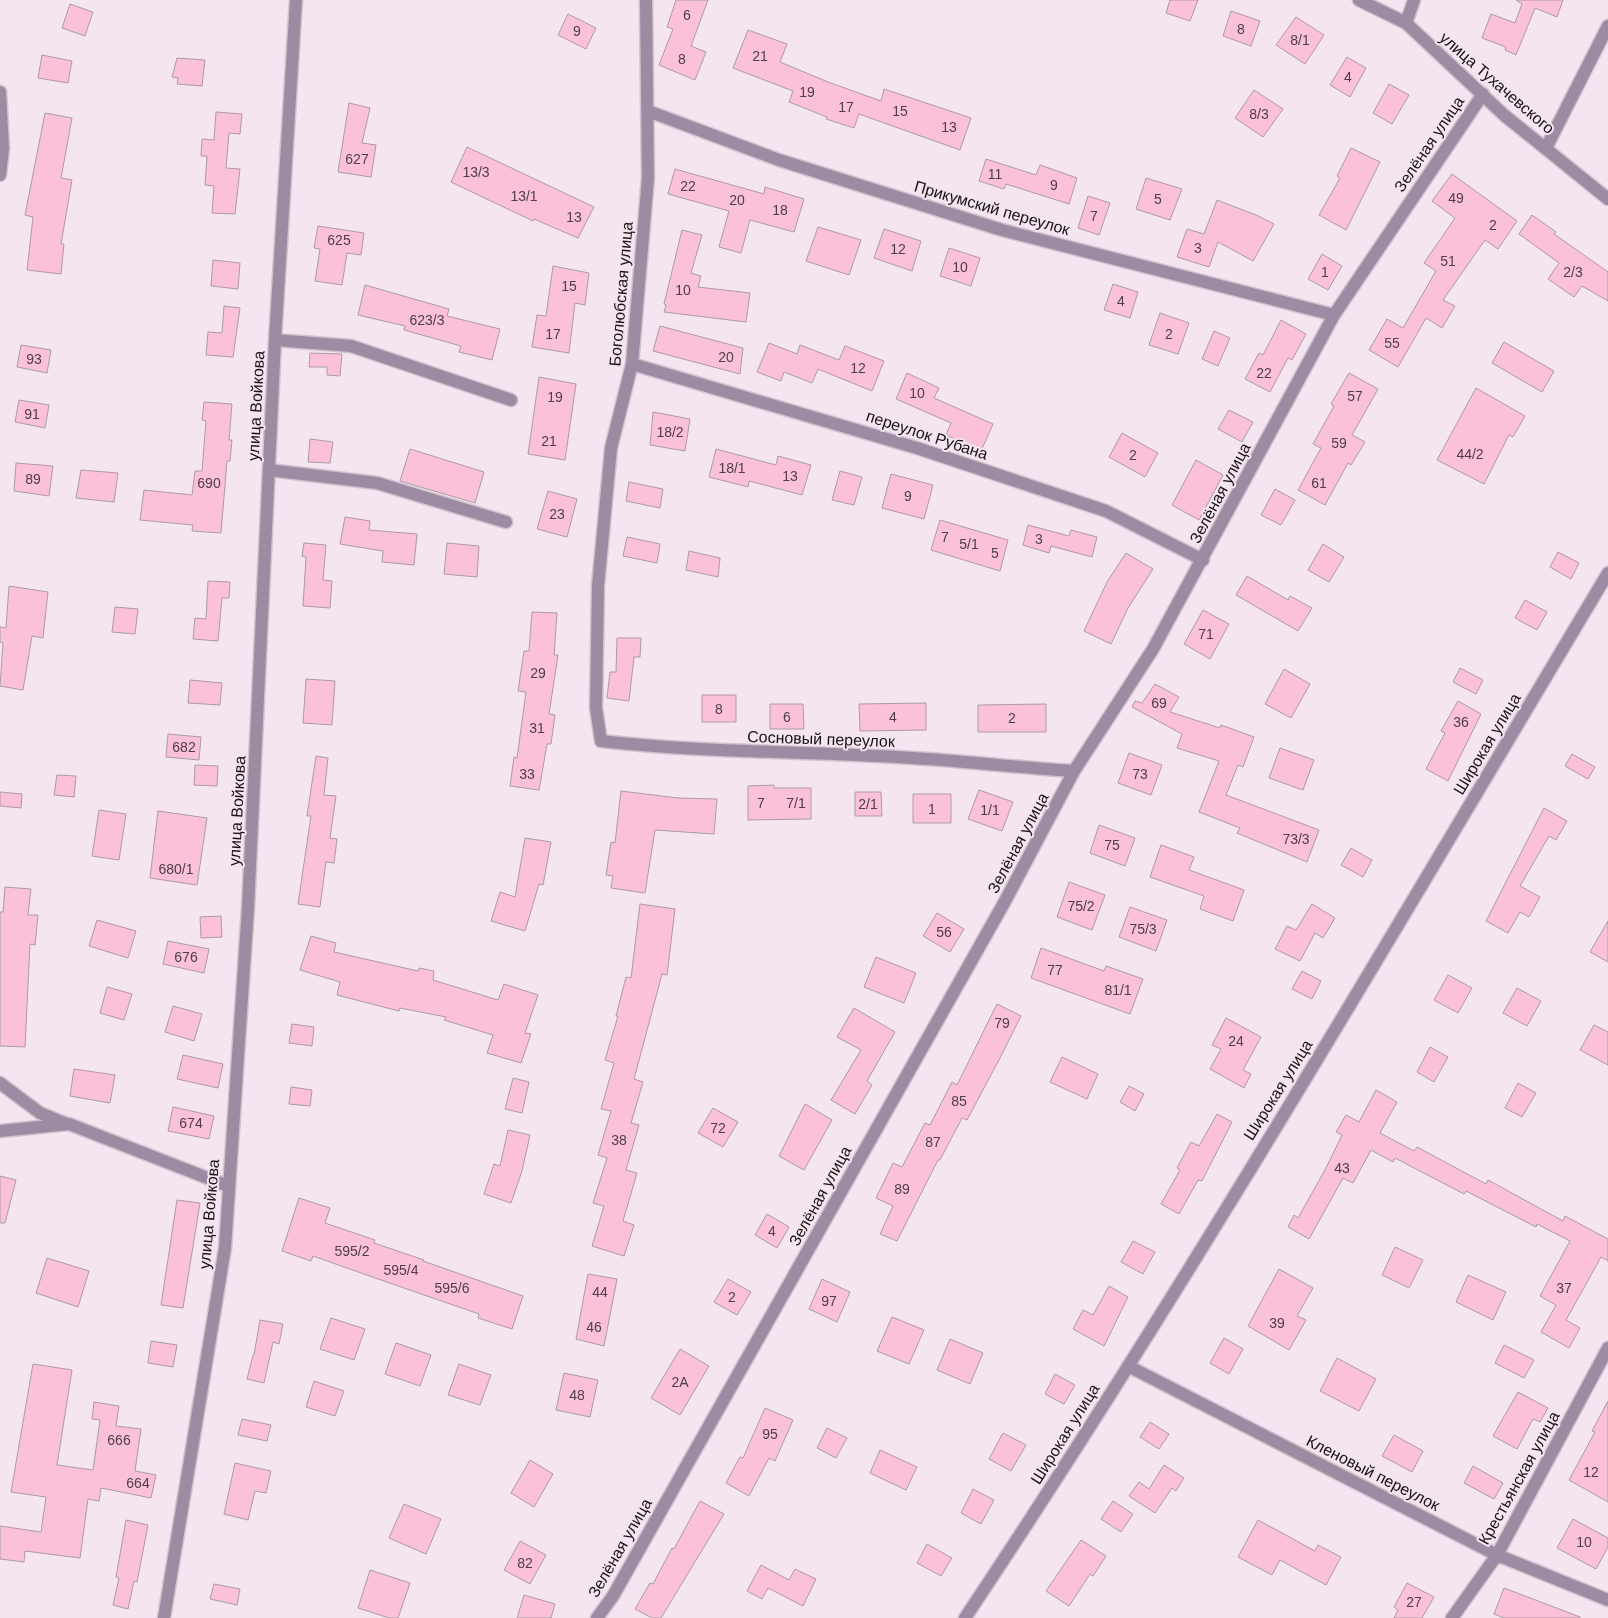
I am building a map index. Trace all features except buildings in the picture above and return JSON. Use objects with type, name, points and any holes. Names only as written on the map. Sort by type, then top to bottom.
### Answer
[{"type":"street","name":"улица Войкова","points":[[164,1618],[226,1248],[228,1186],[248,908],[275,340],[296,0]]},
{"type":"street","name":"Боголюбская улица","points":[[596,708],[598,586],[612,448],[632,364],[648,178],[646,0]]},
{"type":"street","name":"улица Тухачевского","points":[[1359,0],[1406,23],[1460,76],[1483,94],[1504,115],[1608,199]]},
{"type":"street","points":[[1406,23],[1414,0]]},
{"type":"street","points":[[1546,148],[1608,26]]},
{"type":"street","points":[[0,92],[3,148],[0,176]]},
{"type":"street","name":"Зелёная улица","points":[[597,1618],[613,1596],[1004,904],[1074,771],[1153,649],[1203,560],[1334,315],[1483,94]]},
{"type":"street","name":"Прикумский переулок","points":[[648,111],[779,160],[1002,230],[1334,315]]},
{"type":"street","points":[[275,340],[351,346],[511,400]]},
{"type":"street","name":"переулок Рубана","points":[[632,364],[917,448],[1106,511],[1203,560]]},
{"type":"street","points":[[269,470],[377,483],[506,522]]},
{"type":"street","name":"Широкая улица","points":[[965,1618],[1128,1366],[1393,934],[1608,573]]},
{"type":"street","name":"Сосновый переулок","points":[[596,708],[602,741],[662,748],[911,758],[1074,771]]},
{"type":"street","points":[[0,1083],[40,1114],[228,1186]]},
{"type":"street","points":[[0,1131],[69,1124]]},
{"type":"street","name":"Крестьянская улица","points":[[1452,1618],[1496,1555],[1608,1348]]},
{"type":"street","name":"Кленовый переулок","points":[[1128,1366],[1496,1555],[1608,1600]]}]
